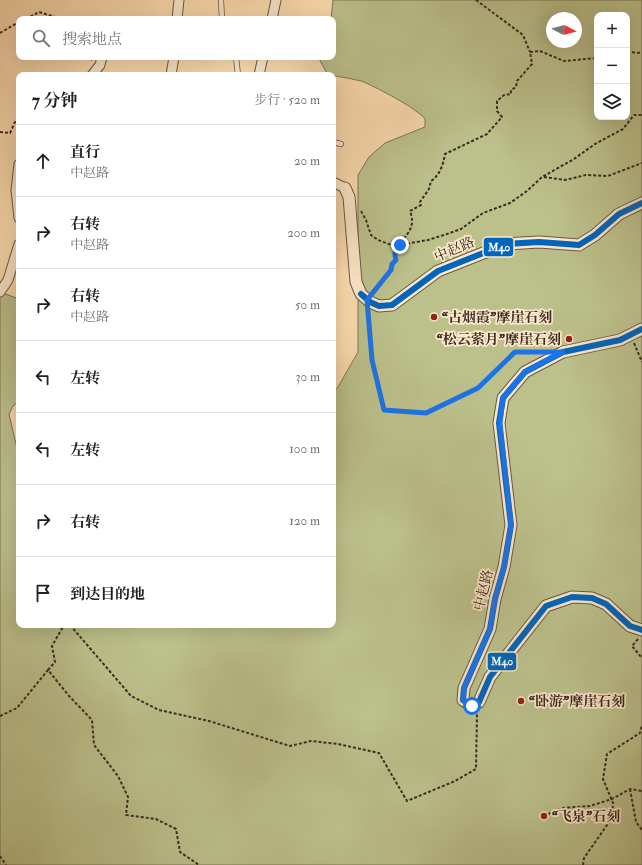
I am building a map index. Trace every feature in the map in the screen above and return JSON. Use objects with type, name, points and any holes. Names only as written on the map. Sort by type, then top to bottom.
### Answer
[{"type":"street","points":[[177,16],[178,0]]},
{"type":"street","points":[[273,16],[276,0]]},
{"type":"street","points":[[94,72],[100,65],[101,60]]},
{"type":"street","points":[[172,72],[174,60]]},
{"type":"street","points":[[260,72],[262,60]]},
{"type":"street","points":[[336,184],[345,188],[349,197],[356,282],[361,294],[367,300]]},
{"type":"street","name":"中赵路","points":[[367,300],[379,306],[392,305],[438,271],[506,244],[539,242],[579,245],[595,235],[619,214],[642,203]]},
{"type":"street","points":[[0,292],[8,280],[16,254]]},
{"type":"street","name":"中赵路","points":[[477,703],[472,706],[463,700],[464,688],[490,629],[495,599],[504,567],[511,525],[500,423],[503,398],[525,372],[563,352],[620,340],[642,329]]},
{"type":"street","points":[[477,703],[479,702],[490,677],[546,606],[572,597],[592,598],[606,604],[640,634]]},
{"type":"lane","points":[[221,0],[222,16]]},
{"type":"lane","points":[[236,60],[238,72]]},
{"type":"lane","points":[[336,143],[341,144]]},
{"type":"path","points":[[476,0],[523,35],[530,52],[532,64],[517,81],[516,87],[511,90],[511,94],[504,95],[498,102],[497,111],[502,117],[487,134],[445,154],[443,165],[436,178],[431,181],[429,189],[420,202],[421,205],[410,211],[413,218],[410,230],[403,241],[398,245],[394,255],[396,260],[392,264],[391,270],[367,300],[372,360],[384,410],[426,413],[478,388],[515,352],[542,352]]},
{"type":"path","points":[[32,16],[39,12],[52,16]]},
{"type":"path","points":[[0,33],[16,24]]},
{"type":"path","points":[[530,52],[540,51],[564,61],[594,58]]},
{"type":"path","points":[[630,52],[642,53]]},
{"type":"path","points":[[350,210],[360,207],[371,235],[378,240],[394,246],[428,240],[461,229],[483,213],[510,203],[527,192],[542,177],[623,129],[634,115],[642,115]]},
{"type":"path","points":[[0,132],[10,133],[16,122]]},
{"type":"path","points":[[542,177],[565,180],[586,175],[608,176],[642,163]]},
{"type":"path","points":[[631,334],[642,362]]},
{"type":"path","points":[[0,716],[17,708],[55,662],[52,646],[62,628]]},
{"type":"path","points":[[73,628],[131,696],[159,710],[209,721],[290,746],[311,741],[338,744],[379,753],[407,800],[455,781],[476,769],[477,703]]},
{"type":"path","points":[[640,634],[632,646],[642,658]]},
{"type":"path","points":[[48,670],[69,696],[92,720],[94,745],[118,776],[128,797],[126,815],[156,819],[176,829],[180,852],[199,865]]},
{"type":"path","points":[[583,865],[584,858],[612,818],[613,803],[603,779],[607,754],[640,733],[642,725]]},
{"type":"path","points":[[630,789],[636,822],[642,830]]},
{"type":"path","points":[[544,816],[562,808],[590,806],[612,799],[630,789],[642,792]]},
{"type":"path","points":[[0,856],[6,865]]},
{"type":"green space","points":[[333,0],[642,0],[642,865],[0,865],[0,292],[16,298],[16,404],[13,406],[9,414],[16,444],[16,628],[336,628],[336,389],[358,352],[358,175],[369,157],[385,143],[425,127],[425,119],[413,109],[387,94],[364,82],[336,76],[336,72],[326,72],[320,60],[336,60],[336,16],[331,16]]},
{"type":"transit line","name":"M40","points":[[361,294],[370,302],[379,306],[392,305],[438,271],[506,244],[539,242],[579,245],[595,235],[619,214],[642,203]]},
{"type":"transit line","name":"M40","points":[[642,329],[620,340],[563,352],[525,372],[503,398],[499,423],[511,525],[504,567],[495,599],[490,629],[464,688],[463,700],[472,706],[479,702],[490,677],[546,606],[572,597],[592,598],[606,604],[630,626],[642,630]]},
{"type":"place","name":"“古烟霞”摩崖石刻","points":[[434,317]]},
{"type":"place","name":"“松云萦月”摩崖石刻","points":[[569,339]]},
{"type":"place","name":"“卧游”摩崖石刻","points":[[521,701]]},
{"type":"place","name":"“飞泉”石刻","points":[[544,816]]},
{"type":"route","points":[[400,245],[398,245],[395,250],[394,255],[396,260],[392,264],[391,270],[367,300],[372,360],[384,410],[426,413],[478,388],[515,352],[563,352],[525,372],[503,398],[500,423],[511,525],[504,567],[495,599],[490,629],[464,688],[463,700],[472,706]]}]
